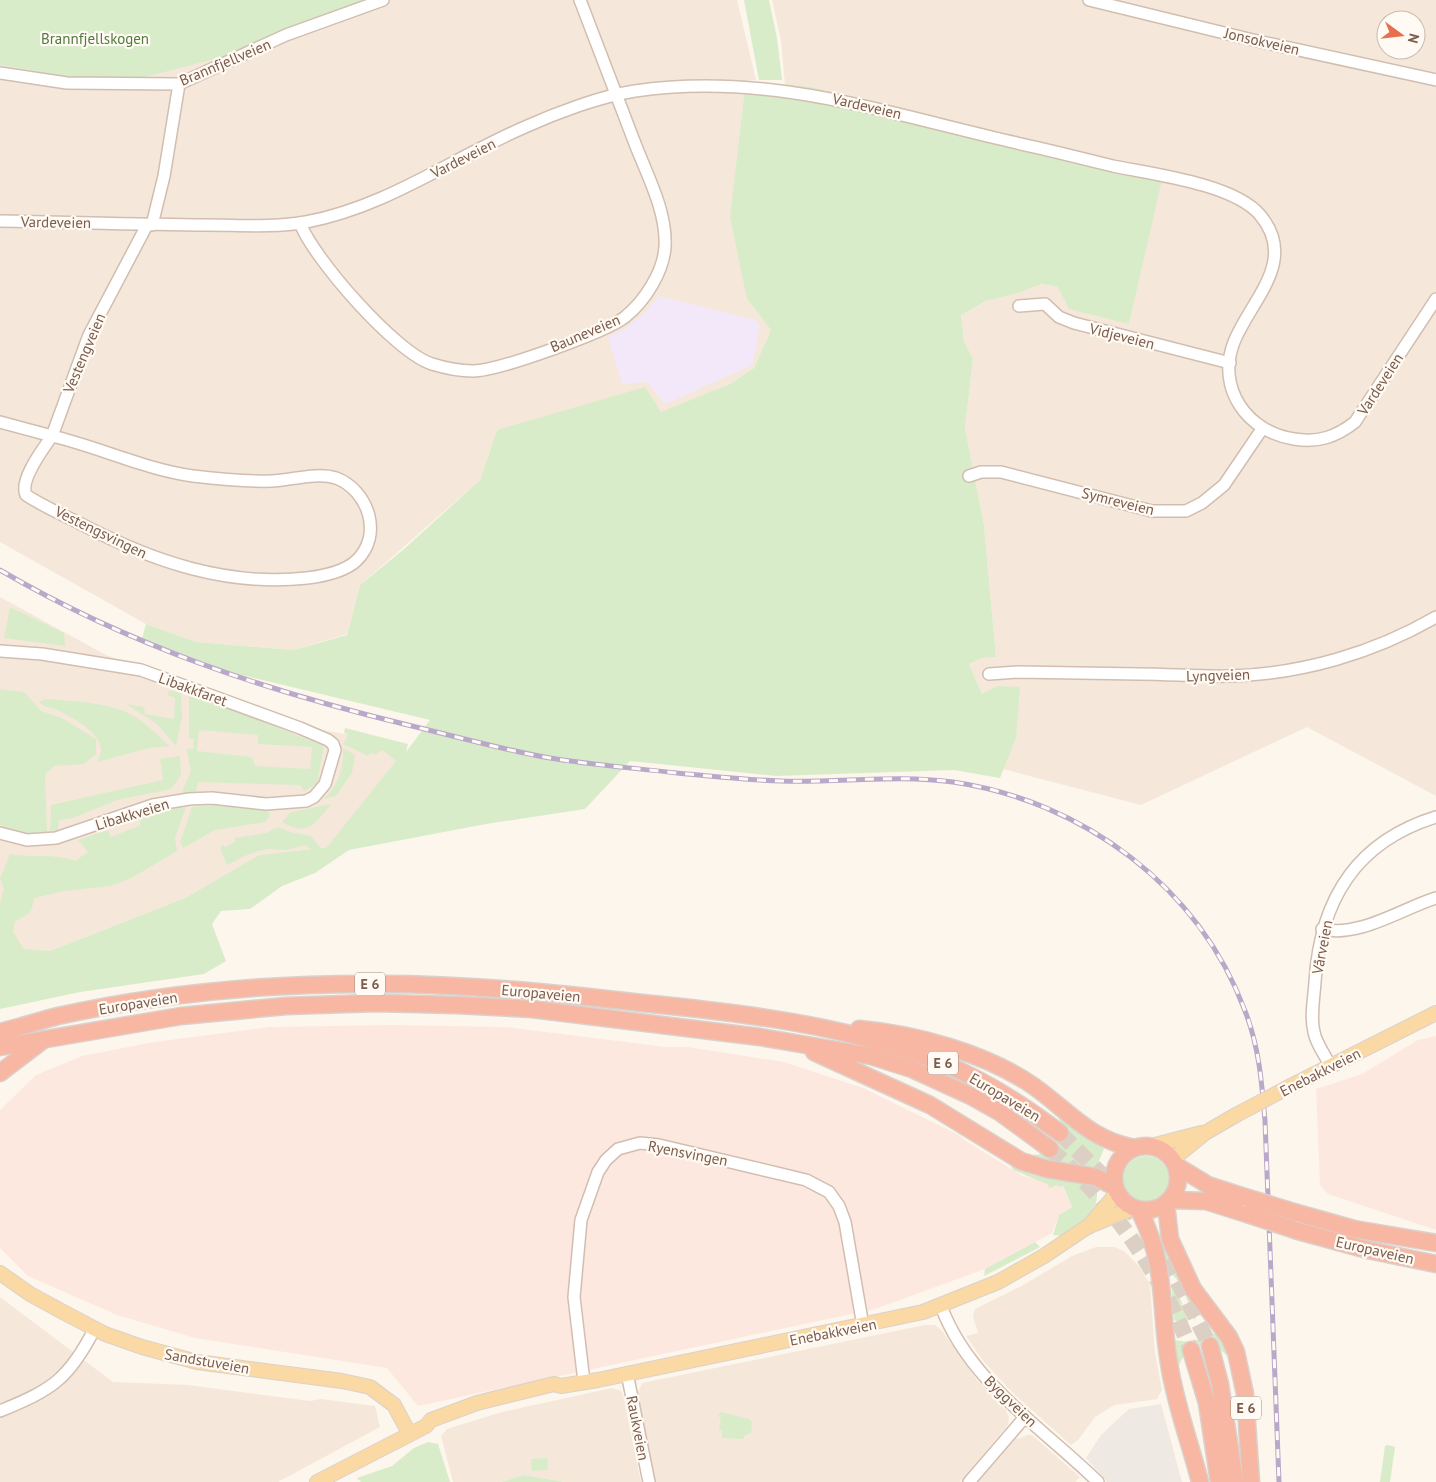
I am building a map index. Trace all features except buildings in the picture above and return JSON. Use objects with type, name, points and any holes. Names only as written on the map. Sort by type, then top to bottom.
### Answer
[{"type":"highway","name":"Europaveien","points":[[5,1029],[57,1016],[176,997],[283,987],[378,984],[533,991],[683,1007],[812,1026],[892,1046],[943,1063],[1009,1096],[1060,1133]]},
{"type":"highway","name":"Europaveien","points":[[0,1047],[181,1016],[286,1006],[376,1003],[456,1004],[532,1009],[796,1043],[871,1056],[936,1079],[1000,1113],[1050,1150]]},
{"type":"highway","name":"E 6","points":[[812,1026],[893,1033],[951,1048],[1018,1076],[1092,1133],[1108,1142],[1165,1152],[1175,1163],[1179,1180],[1168,1202],[1168,1233],[1193,1289],[1229,1337],[1236,1352],[1245,1394],[1251,1482]]},
{"type":"highway","name":"E 6","points":[[0,1073],[45,1039]]},
{"type":"highway","name":"E 6","points":[[796,1043],[914,1097],[1021,1161],[1047,1169],[1096,1177],[1116,1190],[1121,1199],[1136,1209],[1153,1210],[1168,1202]]},
{"type":"highway","points":[[1116,1190],[1114,1177],[1120,1159],[1143,1147]]},
{"type":"highway","name":"Europaveien","points":[[1175,1163],[1208,1184],[1298,1231],[1368,1250],[1436,1264]]},
{"type":"highway","name":"Europaveien","points":[[1168,1202],[1199,1199],[1246,1205],[1297,1213],[1354,1229],[1436,1243]]},
{"type":"highway","name":"E 6","points":[[1136,1209],[1158,1259],[1163,1290],[1169,1364],[1200,1482]]},
{"type":"highway","name":"E 6","points":[[1210,1346],[1220,1384],[1235,1482]]},
{"type":"highway","name":"E 6","points":[[1191,1350],[1207,1403],[1219,1482]]},
{"type":"main road","name":"Enebakkveien","points":[[1143,1147],[1182,1136],[1205,1132],[1287,1088],[1436,1013]]},
{"type":"main road","name":"Enebakkveien","points":[[1175,1163],[1205,1132]]},
{"type":"main road","name":"Enebakkveien","points":[[1087,1227],[1116,1190]]},
{"type":"main road","name":"Enebakkveien","points":[[317,1482],[426,1426],[435,1426],[508,1401],[556,1391],[561,1386],[863,1326],[941,1306],[1027,1266],[1087,1227],[1136,1209]]},
{"type":"main road","name":"Sandstuveien","points":[[0,1273],[36,1297],[95,1328],[142,1347],[188,1360],[364,1384],[377,1390],[394,1405],[409,1434]]},
{"type":"street","name":"Brannfjellveien","points":[[0,73],[67,82],[179,84],[286,35],[383,0]]},
{"type":"street","name":"Bauneveien","points":[[300,223],[316,253],[369,314],[390,336],[419,358],[431,364],[463,371],[496,368],[592,332],[626,316],[650,287],[660,267],[665,246],[665,233],[660,209],[618,94],[604,67],[580,0]]},
{"type":"street","name":"Jonsokveien","points":[[1089,0],[1253,40],[1436,80]]},
{"type":"street","name":"Vestengveien","points":[[52,436],[89,335],[150,225],[164,176],[179,84]]},
{"type":"street","name":"Vardeveien","points":[[0,221],[245,226],[300,223],[354,209],[384,198],[523,127],[618,94],[681,86],[725,86],[800,92],[884,110],[984,136],[1184,181],[1237,198],[1257,211],[1267,225],[1274,253],[1270,279],[1232,347],[1230,363],[1233,391],[1239,404],[1253,423],[1282,437],[1306,441],[1324,439],[1343,432],[1363,411],[1436,299]]},
{"type":"street","name":"Vidjeveien","points":[[1019,306],[1045,304],[1059,318],[1074,323],[1230,363]]},
{"type":"street","points":[[0,422],[52,436]]},
{"type":"street","name":"Symreveien","points":[[969,476],[981,472],[1001,472],[1152,511],[1186,511],[1202,503],[1224,485],[1262,429]]},
{"type":"street","name":"Vestengsvingen","points":[[52,436],[164,470],[191,475],[245,481],[317,477],[335,478],[360,496],[365,503],[371,527],[367,544],[362,554],[347,567],[307,578],[262,579],[226,576],[184,567],[143,554],[112,541],[26,495],[24,488],[30,471],[52,436]]},
{"type":"street","name":"Lyngveien","points":[[990,674],[1027,672],[1193,677],[1263,673],[1309,666],[1363,651],[1415,629],[1436,617]]},
{"type":"street","name":"Libakkfaret","points":[[0,651],[42,654],[141,670],[328,740],[333,744],[335,756],[329,775],[322,788]]},
{"type":"street","name":"Libakkveien","points":[[0,833],[27,840],[56,838],[153,805],[212,798],[266,804],[289,804],[314,797],[322,788]]},
{"type":"street","name":"Vårveien","points":[[1330,1066],[1316,1040],[1312,1020],[1316,965],[1322,929],[1337,894],[1358,865],[1391,838],[1436,817]]},
{"type":"street","points":[[1322,929],[1339,933],[1356,930],[1436,898]]},
{"type":"street","name":"Ryensvingen","points":[[584,1382],[574,1297],[582,1220],[593,1183],[602,1166],[611,1154],[629,1145],[659,1145],[741,1163],[806,1180],[829,1192],[839,1206],[845,1222],[863,1326]]},
{"type":"street","name":"Byggveien","points":[[941,1306],[953,1331],[973,1362],[1025,1416],[1098,1482]]},
{"type":"street","points":[[0,1412],[32,1398],[58,1381],[77,1360],[95,1328]]},
{"type":"street","name":"Raukveien","points":[[627,1373],[649,1482]]},
{"type":"street","points":[[969,1482],[1025,1416]]},
{"type":"shaded area","points":[[367,0],[737,0],[756,80],[746,81],[747,299],[771,330],[754,368],[730,384],[693,401],[661,412],[497,430],[480,480],[360,585],[347,634],[294,650],[196,642],[146,624],[0,542],[0,65],[72,77]]},
{"type":"shaded area","points":[[772,0],[1436,0],[1436,796],[1307,727],[1141,805],[1003,769],[1016,738],[997,686],[982,694],[969,664],[982,658],[996,657],[984,525],[965,428],[973,359],[964,341],[961,315],[986,301],[1019,293],[1040,284],[1058,287],[1129,324],[1162,175],[812,87],[785,85],[781,41]]},
{"type":"shaded area","points":[[658,296],[755,320],[760,327],[752,365],[665,404],[647,382],[622,384],[608,337],[625,329],[648,310]]},
{"type":"shaded area","points":[[0,597],[106,655],[321,730],[396,742],[407,751],[327,847],[259,855],[185,898],[50,951],[0,948]]},
{"type":"shaded area","points":[[391,1025],[505,1027],[666,1047],[688,1047],[784,1062],[863,1088],[957,1134],[1023,1176],[1062,1185],[1072,1207],[1059,1215],[1052,1233],[985,1269],[875,1309],[418,1406],[387,1368],[195,1338],[117,1315],[28,1276],[0,1248],[0,1110],[36,1075],[82,1056],[154,1042],[270,1027]]},
{"type":"shaded area","points":[[1436,1036],[1436,1230],[1328,1194],[1320,1185],[1316,1089],[1362,1074],[1418,1040]]},
{"type":"shaded area","points":[[1096,1247],[1114,1247],[1124,1251],[1139,1266],[1150,1284],[1155,1353],[1162,1390],[1157,1399],[1115,1405],[1106,1410],[1095,1417],[1078,1440],[1071,1445],[1013,1393],[984,1362],[966,1336],[978,1333],[973,1317],[975,1309],[1025,1284],[1072,1256]]},
{"type":"shaded area","points":[[0,1297],[113,1382],[188,1385],[310,1401],[321,1399],[375,1406],[380,1427],[278,1482],[0,1482]]},
{"type":"shaded area","points":[[925,1325],[935,1325],[943,1332],[976,1379],[1005,1409],[1009,1417],[1008,1425],[960,1482],[654,1482],[638,1393],[642,1383]]},
{"type":"shaded area","points":[[612,1388],[621,1391],[623,1395],[641,1482],[565,1482],[524,1475],[501,1482],[453,1482],[441,1436],[447,1429],[502,1412]]},
{"type":"shaded area","points":[[1161,1404],[1182,1482],[1107,1482],[1086,1458],[1101,1435],[1129,1409]]},
{"type":"shaded area","points":[[1032,1435],[1080,1477],[1075,1482],[977,1482],[1015,1437],[1018,1439]]},
{"type":"green space","name":"Brannfjellskogen","points":[[0,0],[385,0],[262,47],[141,78],[72,77],[0,65]]},
{"type":"green space","points":[[744,0],[769,0],[777,38],[782,80],[759,80]]},
{"type":"green space","points":[[746,81],[812,87],[1163,175],[1129,324],[1069,309],[1058,287],[1041,284],[1019,293],[986,301],[961,315],[964,341],[973,359],[965,428],[984,525],[996,657],[982,658],[969,664],[982,694],[997,686],[1020,687],[1016,738],[1000,778],[954,770],[776,776],[630,761],[585,809],[486,824],[349,850],[315,873],[282,886],[250,909],[221,911],[212,924],[226,961],[204,974],[80,992],[0,1009],[0,902],[4,889],[0,879],[10,854],[51,856],[75,861],[88,852],[78,840],[108,830],[111,837],[141,825],[139,819],[164,810],[186,807],[175,838],[177,851],[133,877],[111,886],[64,891],[34,898],[29,913],[15,921],[13,932],[24,949],[50,951],[185,898],[259,855],[311,849],[305,845],[287,850],[267,849],[249,854],[227,865],[220,848],[223,844],[225,847],[235,842],[234,838],[266,833],[278,827],[293,833],[311,836],[321,848],[327,847],[396,761],[383,750],[376,754],[370,753],[368,756],[343,744],[348,735],[344,732],[345,728],[408,744],[406,752],[430,720],[229,672],[142,639],[146,624],[196,642],[294,650],[347,635],[360,585],[404,549],[480,480],[497,430],[645,387],[661,412],[730,384],[754,368],[771,330],[747,299],[730,217]]},
{"type":"green space","points":[[10,607],[64,633],[65,646],[4,638]]},
{"type":"green space","points":[[0,689],[24,692],[41,711],[62,718],[96,739],[96,754],[84,764],[54,766],[45,774],[47,833],[25,833],[0,825]]},
{"type":"green space","points":[[169,690],[181,693],[182,717],[176,746],[157,724],[126,704],[144,707],[145,714],[174,719],[175,698],[168,695]]},
{"type":"green space","points":[[189,693],[324,746],[317,784],[304,791],[300,785],[198,782],[196,792],[181,794],[191,771],[187,751],[188,748],[193,749],[194,739],[189,739]],"holes":[[[199,730],[258,735],[258,744],[312,747],[310,769],[255,766],[252,757],[197,751]]]},
{"type":"green space","points":[[45,699],[97,704],[126,712],[144,723],[169,746],[149,748],[97,762],[101,751],[97,738],[77,721],[39,702]]},
{"type":"green space","points":[[343,748],[355,755],[352,773],[336,796],[323,799],[333,789],[339,776]]},
{"type":"green space","points":[[180,756],[181,775],[171,789],[117,800],[73,818],[59,820],[58,830],[50,831],[51,805],[163,780],[160,759]]},
{"type":"green space","points":[[331,804],[315,822],[305,828],[298,828],[282,822],[291,812]]},
{"type":"green space","points":[[218,805],[268,811],[270,815],[266,822],[215,830],[183,848],[180,842],[192,807]]},
{"type":"green space","points":[[1057,1113],[1104,1149],[1096,1168],[1030,1155],[1046,1152],[1057,1143],[1061,1129]]},
{"type":"green space","points":[[1146,1156],[1159,1160],[1165,1166],[1169,1179],[1165,1192],[1159,1198],[1146,1202],[1133,1198],[1127,1192],[1123,1179],[1127,1166],[1133,1160]]},
{"type":"green space","points":[[1011,1166],[1047,1178],[1089,1183],[1097,1193],[1091,1213],[1081,1224],[1063,1236],[1053,1235],[1059,1215],[1072,1207],[1063,1186],[1059,1187],[1057,1185],[1050,1188],[1047,1184],[1013,1170]]},
{"type":"green space","points":[[1158,1237],[1163,1237],[1199,1304],[1198,1315],[1194,1320],[1183,1287],[1167,1268]]},
{"type":"green space","points":[[1035,1242],[1040,1247],[984,1276],[985,1269]]},
{"type":"green space","points":[[1171,1283],[1178,1292],[1188,1322],[1183,1324],[1174,1320]]},
{"type":"green space","points":[[1218,1332],[1229,1359],[1216,1348],[1201,1346],[1187,1353],[1178,1368],[1172,1340],[1192,1342]]},
{"type":"green space","points":[[721,1412],[749,1419],[752,1422],[751,1433],[744,1436],[744,1439],[722,1438],[722,1431],[719,1428],[721,1418],[718,1416]]},
{"type":"green space","points":[[428,1442],[438,1444],[450,1482],[361,1482],[357,1478],[392,1466],[414,1448]]},
{"type":"green space","points":[[1385,1446],[1395,1447],[1390,1482],[1380,1482]]},
{"type":"green space","points":[[547,1458],[548,1470],[532,1471],[531,1459]]},
{"type":"green space","points":[[524,1475],[565,1482],[501,1482]]},
{"type":"tunnel","points":[[1060,1133],[1107,1180],[1139,1220]]},
{"type":"tunnel","points":[[1050,1149],[1095,1192],[1133,1240],[1164,1293],[1191,1350]]},
{"type":"tunnel","points":[[1153,1240],[1180,1286],[1210,1346]]},
{"type":"railway","points":[[0,570],[99,622],[149,644],[304,698],[358,712],[516,751],[598,765],[768,780],[910,779],[953,782],[1001,792],[1047,808],[1090,830],[1130,857],[1167,889],[1198,926],[1225,966],[1245,1011],[1254,1038],[1261,1079],[1265,1121],[1279,1482]]}]
